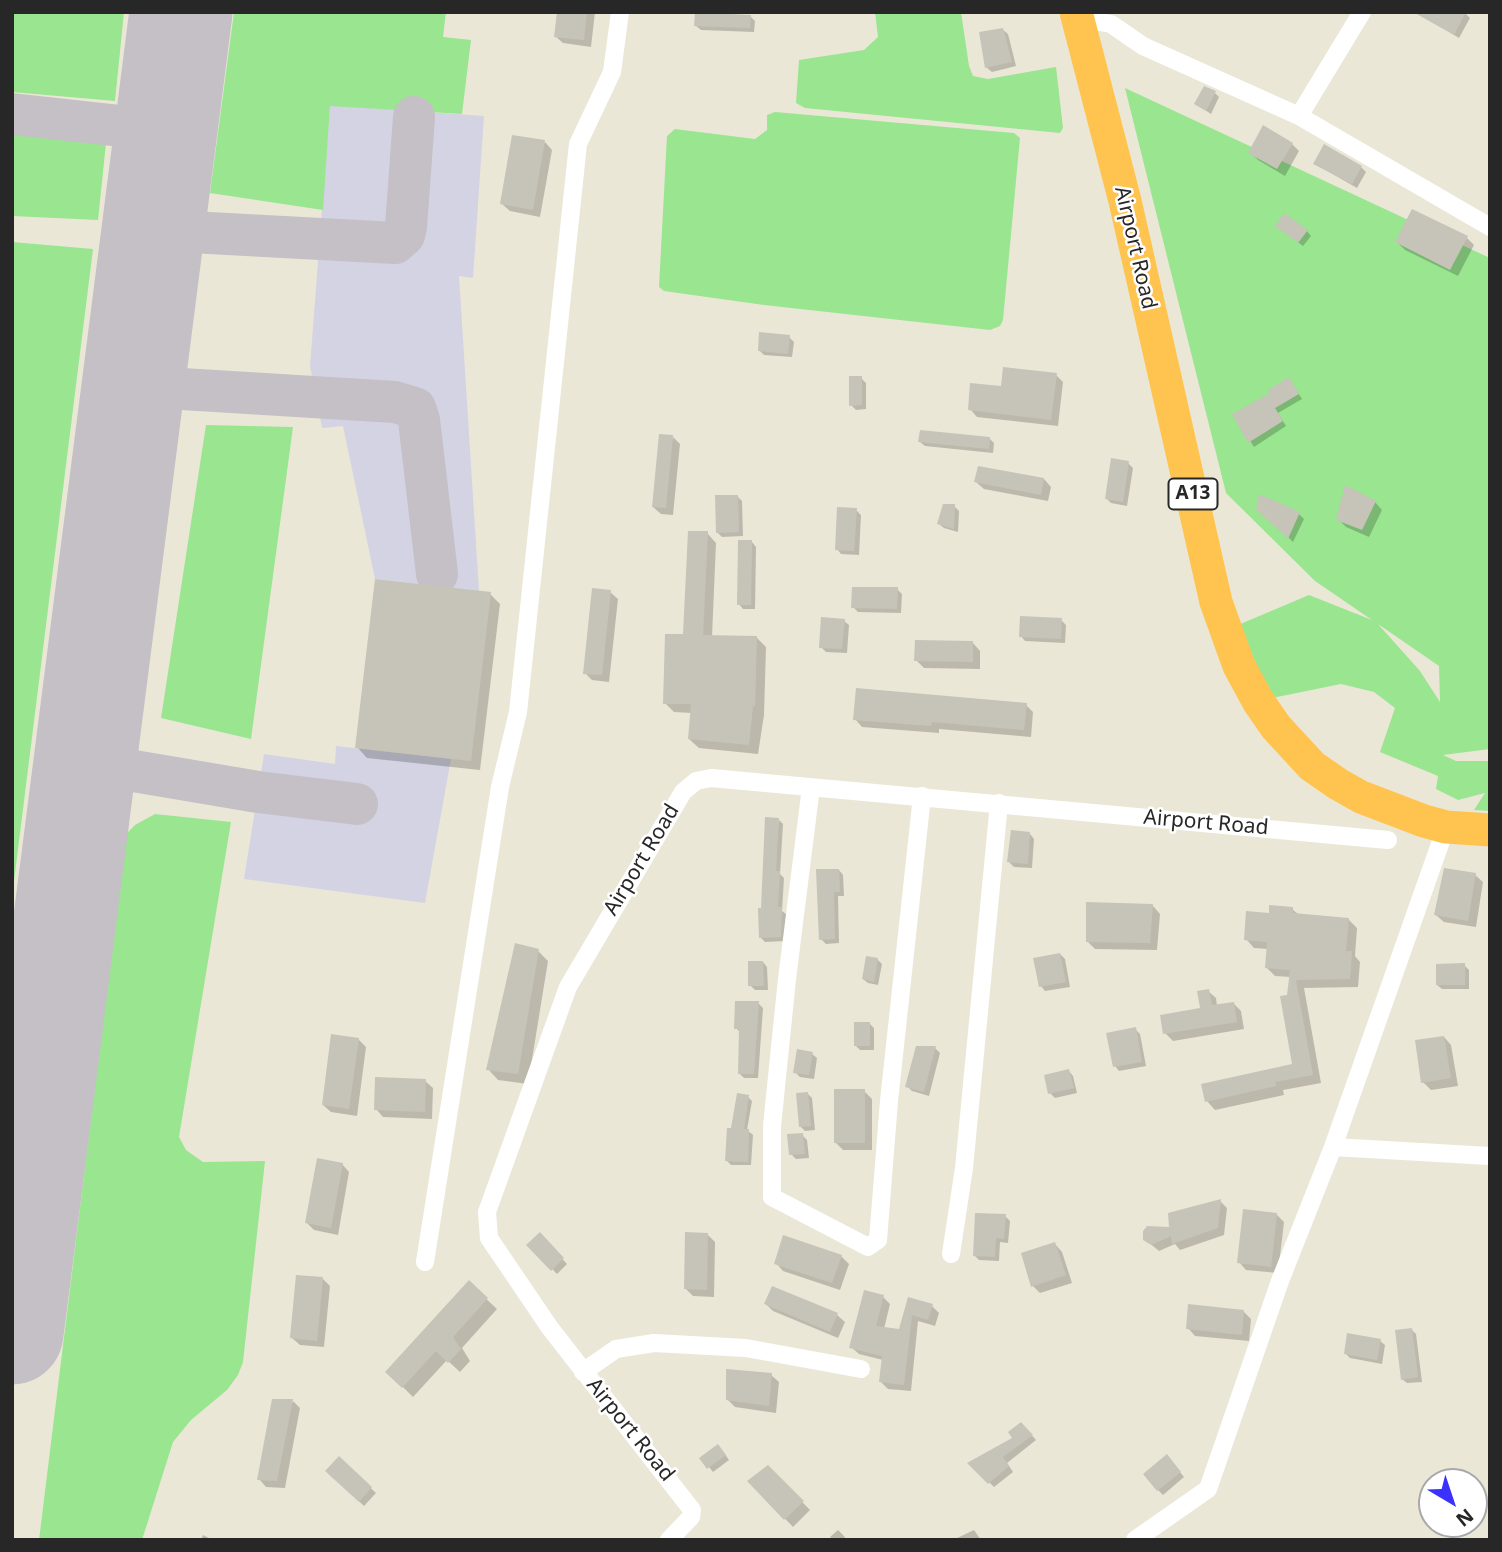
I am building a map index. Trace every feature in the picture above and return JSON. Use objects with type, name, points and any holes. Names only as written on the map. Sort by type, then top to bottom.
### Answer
[{"type":"highway","name":"Airport Road","points":[[1077,15],[1125,201],[1216,602],[1239,666],[1276,727],[1312,766],[1362,797],[1409,817],[1446,827],[1490,830]]},
{"type":"street","points":[[425,1262],[500,787],[518,712],[578,144],[612,72],[620,12]]},
{"type":"street","points":[[1300,116],[1362,12]]},
{"type":"street","points":[[1077,15],[1111,24],[1143,46],[1300,116],[1490,227]]},
{"type":"street","name":"Airport Road","points":[[669,1540],[691,1517],[692,1510],[583,1372],[489,1238],[487,1212],[568,987],[683,792],[696,781],[711,778],[1388,840]]},
{"type":"street","points":[[811,787],[772,1126],[772,1197],[868,1247],[878,1240],[889,1101],[922,796]]},
{"type":"street","points":[[951,1254],[964,1168],[999,803]]},
{"type":"street","points":[[1135,1540],[1208,1489],[1280,1281],[1333,1147],[1446,827]]},
{"type":"street","points":[[1333,1147],[1490,1156]]},
{"type":"street","points":[[583,1372],[616,1349],[654,1343],[746,1348],[860,1369]]},
{"type":"shaded area","points":[[330,105],[484,116],[473,278],[459,276],[479,591],[375,579],[343,426],[322,428],[310,366]]},
{"type":"shaded area","points":[[336,746],[451,759],[425,903],[244,879],[264,754],[335,764]]},
{"type":"green space","points":[[12,12],[124,12],[115,101],[12,92]]},
{"type":"green space","points":[[234,12],[446,12],[443,37],[471,40],[462,114],[330,106],[323,210],[210,193]]},
{"type":"green space","points":[[875,12],[961,12],[973,76],[988,79],[1056,67],[1063,128],[1060,133],[805,108],[796,103],[799,60],[864,50],[878,37]]},
{"type":"green space","points":[[1125,88],[1490,258],[1490,749],[1443,755],[1456,761],[1490,761],[1490,811],[1474,810],[1485,793],[1458,800],[1436,789],[1438,776],[1380,752],[1395,708],[1374,692],[1341,684],[1272,698],[1238,625],[1309,595],[1372,620],[1315,581],[1226,493]],"holes":[[[1378,624],[1439,666],[1440,702],[1420,671]]]},
{"type":"green space","points":[[775,112],[1014,133],[1020,138],[1003,320],[1000,326],[990,330],[764,305],[664,291],[659,287],[667,136],[675,129],[755,139],[767,130],[767,115]]},
{"type":"green space","points":[[12,132],[106,143],[98,220],[12,216]]},
{"type":"green space","points":[[12,242],[93,249],[12,897]]},
{"type":"green space","points":[[206,425],[293,427],[251,739],[161,718]]},
{"type":"green space","points":[[155,814],[231,822],[179,1137],[186,1150],[203,1162],[265,1161],[243,1362],[238,1375],[227,1390],[191,1420],[173,1442],[142,1540],[39,1540],[126,834],[135,825]]},
{"type":"building","points":[[557,12],[587,12],[584,40],[554,37]]},
{"type":"building","points":[[695,12],[751,15],[750,28],[694,26]]},
{"type":"building","points":[[1413,12],[1466,12],[1454,35]]},
{"type":"building","points":[[1003,28],[1012,62],[985,68],[979,32]]},
{"type":"building","points":[[1204,86],[1216,91],[1206,111],[1194,104]]},
{"type":"building","points":[[1263,125],[1293,143],[1277,169],[1248,153]]},
{"type":"building","points":[[512,135],[545,140],[533,210],[500,204]]},
{"type":"building","points":[[1324,144],[1362,166],[1352,184],[1313,164]]},
{"type":"building","points":[[1412,209],[1468,236],[1450,270],[1395,242]]},
{"type":"building","points":[[1284,213],[1308,230],[1298,243],[1275,226]]},
{"type":"building","points":[[759,332],[790,335],[788,354],[758,351]]},
{"type":"building","points":[[1003,367],[1057,373],[1051,420],[968,410],[970,383],[1001,386]]},
{"type":"building","points":[[849,376],[862,376],[862,405],[849,406]]},
{"type":"building","points":[[1289,377],[1299,394],[1275,408],[1283,421],[1248,443],[1232,414],[1270,393],[1268,390]]},
{"type":"building","points":[[920,430],[990,437],[989,449],[918,442]]},
{"type":"building","points":[[659,434],[673,435],[666,508],[652,507]]},
{"type":"building","points":[[1111,458],[1129,461],[1123,502],[1105,499]]},
{"type":"building","points":[[978,466],[1044,478],[1041,495],[974,482]]},
{"type":"building","points":[[1345,485],[1376,501],[1362,530],[1336,520]]},
{"type":"building","points":[[1259,494],[1300,512],[1288,539],[1256,509]]},
{"type":"building","points":[[715,495],[738,495],[739,532],[716,533]]},
{"type":"building","points":[[943,504],[955,504],[954,529],[937,524]]},
{"type":"building","points":[[837,507],[857,508],[854,551],[835,550]]},
{"type":"building","points":[[688,531],[708,531],[703,635],[757,636],[755,706],[749,745],[688,739],[691,704],[663,704],[665,634],[683,634]]},
{"type":"building","points":[[738,540],[752,540],[751,605],[737,605]]},
{"type":"building","points":[[375,579],[491,592],[471,761],[355,748]]},
{"type":"building","points":[[852,587],[898,587],[897,609],[851,608]]},
{"type":"building","points":[[592,588],[611,590],[602,675],[583,674]]},
{"type":"building","points":[[1020,616],[1062,618],[1061,639],[1019,637]]},
{"type":"building","points":[[821,617],[845,619],[842,649],[819,648]]},
{"type":"building","points":[[915,640],[973,641],[973,662],[914,661]]},
{"type":"building","points":[[856,688],[1027,703],[1024,730],[932,722],[931,726],[853,720]]},
{"type":"building","points":[[765,817],[779,818],[776,871],[780,871],[778,907],[782,907],[781,937],[759,938],[758,908],[761,908]]},
{"type":"building","points":[[1011,830],[1030,832],[1028,864],[1007,862]]},
{"type":"building","points":[[1444,868],[1476,873],[1468,921],[1434,915]]},
{"type":"building","points":[[816,869],[839,869],[840,892],[834,892],[835,939],[819,940]]},
{"type":"building","points":[[1086,902],[1153,904],[1150,943],[1086,942]]},
{"type":"building","points":[[1269,905],[1293,907],[1293,913],[1349,918],[1346,951],[1352,951],[1350,979],[1296,980],[1313,1075],[1275,1082],[1276,1086],[1205,1102],[1201,1084],[1292,1064],[1280,996],[1287,995],[1290,970],[1265,968],[1267,942],[1244,940],[1246,911],[1269,913]]},
{"type":"building","points":[[515,943],[539,949],[518,1074],[486,1070]]},
{"type":"building","points":[[1060,953],[1066,982],[1039,987],[1033,958]]},
{"type":"building","points":[[866,956],[878,958],[874,982],[862,979]]},
{"type":"building","points":[[748,961],[763,961],[764,986],[748,986]]},
{"type":"building","points":[[1465,963],[1465,985],[1436,985],[1436,964]]},
{"type":"building","points":[[1209,989],[1212,1005],[1234,1002],[1237,1022],[1163,1034],[1160,1015],[1200,1008],[1197,991]]},
{"type":"building","points":[[735,1001],[759,1001],[754,1074],[738,1074],[739,1029],[734,1029]]},
{"type":"building","points":[[854,1022],[870,1022],[870,1046],[854,1046]]},
{"type":"building","points":[[1136,1027],[1142,1062],[1113,1067],[1106,1033]]},
{"type":"building","points":[[331,1034],[359,1038],[349,1109],[322,1105]]},
{"type":"building","points":[[1444,1036],[1451,1078],[1421,1083],[1415,1040]]},
{"type":"building","points":[[916,1046],[936,1046],[924,1092],[905,1087]]},
{"type":"building","points":[[797,1049],[813,1052],[809,1075],[793,1073]]},
{"type":"building","points":[[1069,1069],[1074,1088],[1048,1094],[1044,1075]]},
{"type":"building","points":[[375,1077],[426,1079],[425,1112],[374,1110]]},
{"type":"building","points":[[834,1089],[865,1089],[865,1143],[834,1143]]},
{"type":"building","points":[[808,1092],[811,1126],[799,1127],[796,1093]]},
{"type":"building","points":[[737,1093],[749,1095],[744,1129],[749,1129],[748,1162],[725,1161],[727,1128],[731,1128]]},
{"type":"building","points":[[803,1133],[805,1154],[789,1155],[787,1134]]},
{"type":"building","points":[[317,1158],[343,1163],[331,1228],[305,1223]]},
{"type":"building","points":[[1221,1199],[1218,1228],[1172,1244],[1171,1236],[1151,1245],[1143,1240],[1143,1231],[1147,1226],[1169,1227],[1168,1213]]},
{"type":"building","points":[[1243,1209],[1277,1213],[1271,1267],[1237,1263]]},
{"type":"building","points":[[975,1213],[1006,1214],[1004,1239],[996,1238],[995,1257],[973,1256]]},
{"type":"building","points":[[540,1232],[564,1258],[551,1271],[526,1245]]},
{"type":"building","points":[[685,1232],[708,1233],[707,1290],[684,1289]]},
{"type":"building","points":[[783,1235],[842,1255],[832,1283],[774,1264]]},
{"type":"building","points":[[1055,1242],[1066,1275],[1031,1287],[1021,1253]]},
{"type":"building","points":[[296,1275],[323,1277],[317,1341],[290,1338]]},
{"type":"building","points":[[469,1280],[488,1298],[453,1337],[461,1349],[448,1363],[436,1351],[402,1388],[385,1372]]},
{"type":"building","points":[[772,1286],[838,1313],[830,1332],[764,1304]]},
{"type":"building","points":[[864,1290],[884,1295],[876,1326],[899,1329],[908,1297],[933,1304],[928,1320],[912,1315],[904,1385],[879,1382],[882,1356],[849,1348]]},
{"type":"building","points":[[1188,1304],[1244,1310],[1242,1335],[1186,1329]]},
{"type":"building","points":[[1412,1328],[1418,1377],[1401,1380],[1395,1330]]},
{"type":"building","points":[[1347,1333],[1381,1339],[1377,1360],[1344,1354]]},
{"type":"building","points":[[726,1369],[772,1373],[769,1406],[726,1400]]},
{"type":"building","points":[[272,1399],[293,1399],[277,1481],[257,1480]]},
{"type":"building","points":[[1021,1422],[1033,1435],[1003,1457],[1009,1466],[988,1484],[967,1463],[1012,1438],[1008,1432]]},
{"type":"building","points":[[718,1444],[726,1455],[707,1469],[699,1458]]},
{"type":"building","points":[[1167,1454],[1181,1472],[1157,1491],[1143,1474]]},
{"type":"building","points":[[339,1456],[372,1487],[359,1502],[325,1471]]},
{"type":"building","points":[[768,1465],[804,1501],[784,1520],[747,1481]]},
{"type":"taxiway","points":[[12,114],[166,131]]},
{"type":"taxiway","points":[[153,230],[395,243],[404,235],[406,227],[414,117]]},
{"type":"taxiway","points":[[133,386],[395,402],[415,408],[419,420],[437,574]]},
{"type":"taxiway","points":[[87,748],[96,763],[104,766],[258,792],[357,804]]},
{"type":"runway","points":[[12,1333],[181,12]]}]
